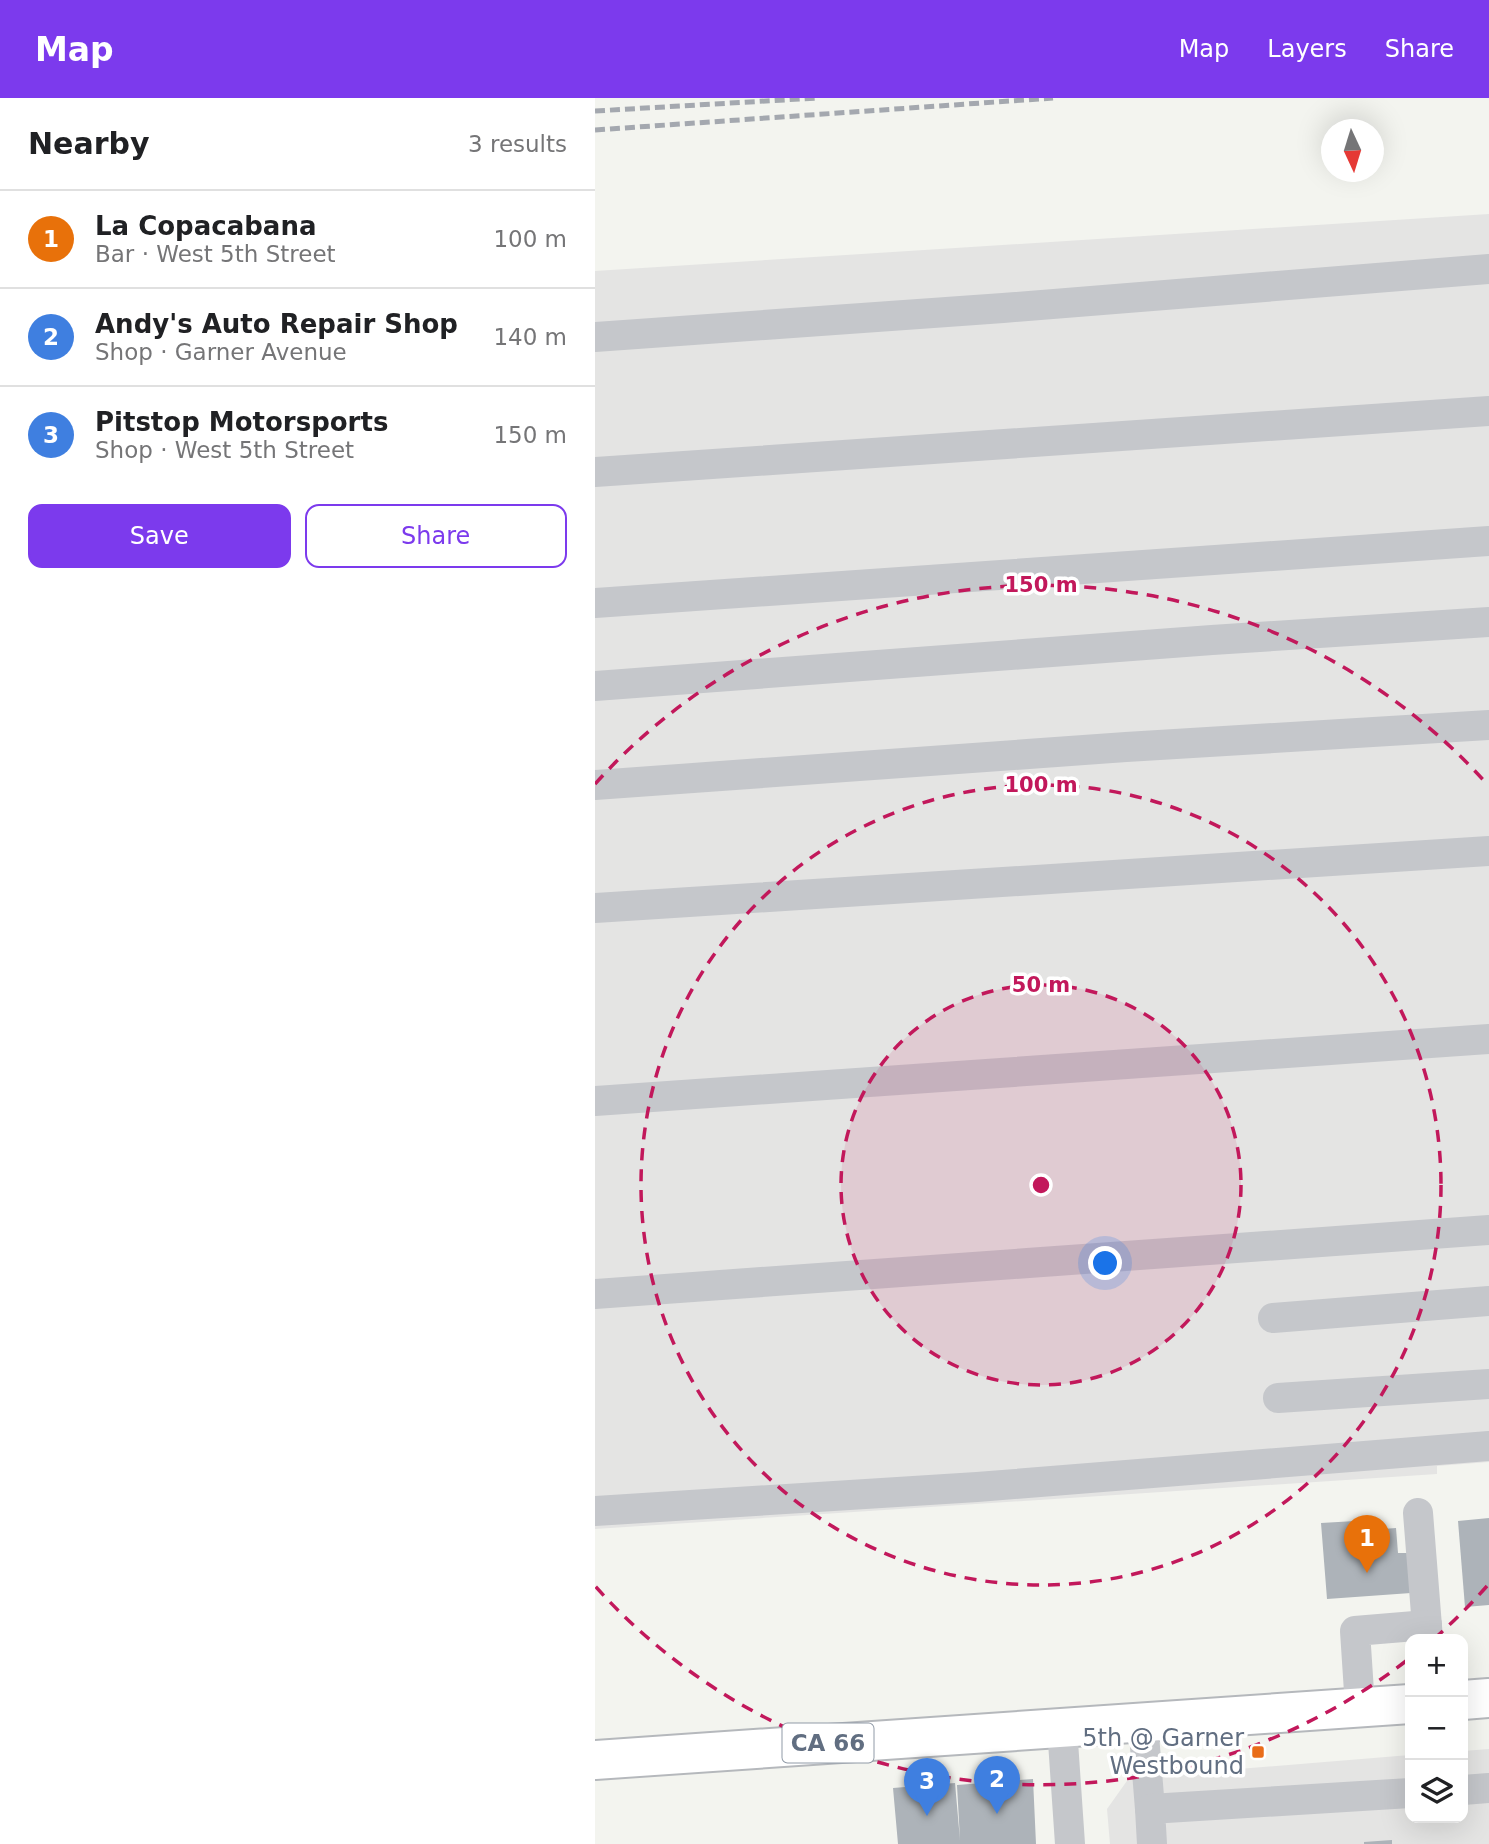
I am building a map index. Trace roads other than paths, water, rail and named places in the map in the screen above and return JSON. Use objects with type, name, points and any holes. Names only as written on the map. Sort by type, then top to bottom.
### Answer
[{"type":"main road","points":[[1468,1700],[1489,1698]]},
{"type":"main road","name":"CA 66","points":[[595,1760],[1405,1703]]},
{"type":"street","points":[[595,337],[1489,269]]},
{"type":"street","points":[[595,472],[1489,411]]},
{"type":"street","points":[[595,603],[1489,541]]},
{"type":"street","points":[[595,686],[1489,622]]},
{"type":"street","points":[[595,785],[1125,747],[1489,725]]},
{"type":"street","points":[[595,908],[1489,852]]},
{"type":"street","points":[[595,1101],[1489,1040]]},
{"type":"street","points":[[595,1294],[1489,1230]]},
{"type":"street","points":[[1273,1318],[1489,1301]]},
{"type":"street","points":[[1278,1398],[1489,1384]]},
{"type":"street","points":[[595,1511],[977,1487],[1489,1446]]},
{"type":"street","points":[[1360,1707],[1355,1631],[1428,1632],[1417,1513]]},
{"type":"street","points":[[1143,1722],[1152,1844]]},
{"type":"street","points":[[1062,1727],[1070,1844]]},
{"type":"street","points":[[1468,1790],[1489,1788]]},
{"type":"street","points":[[1150,1809],[1405,1793]]},
{"type":"railway","points":[[595,111],[817,98]]},
{"type":"railway","points":[[595,130],[1053,98]]},
{"type":"place","name":"La Copacabana","points":[[1367,1573]]},
{"type":"place","name":"5th @ Garner Westbound","points":[[1258,1752]]},
{"type":"place","name":"Andy's Auto Repair Shop","points":[[997,1814]]},
{"type":"place","name":"Pitstop Motorsports","points":[[927,1816]]}]
